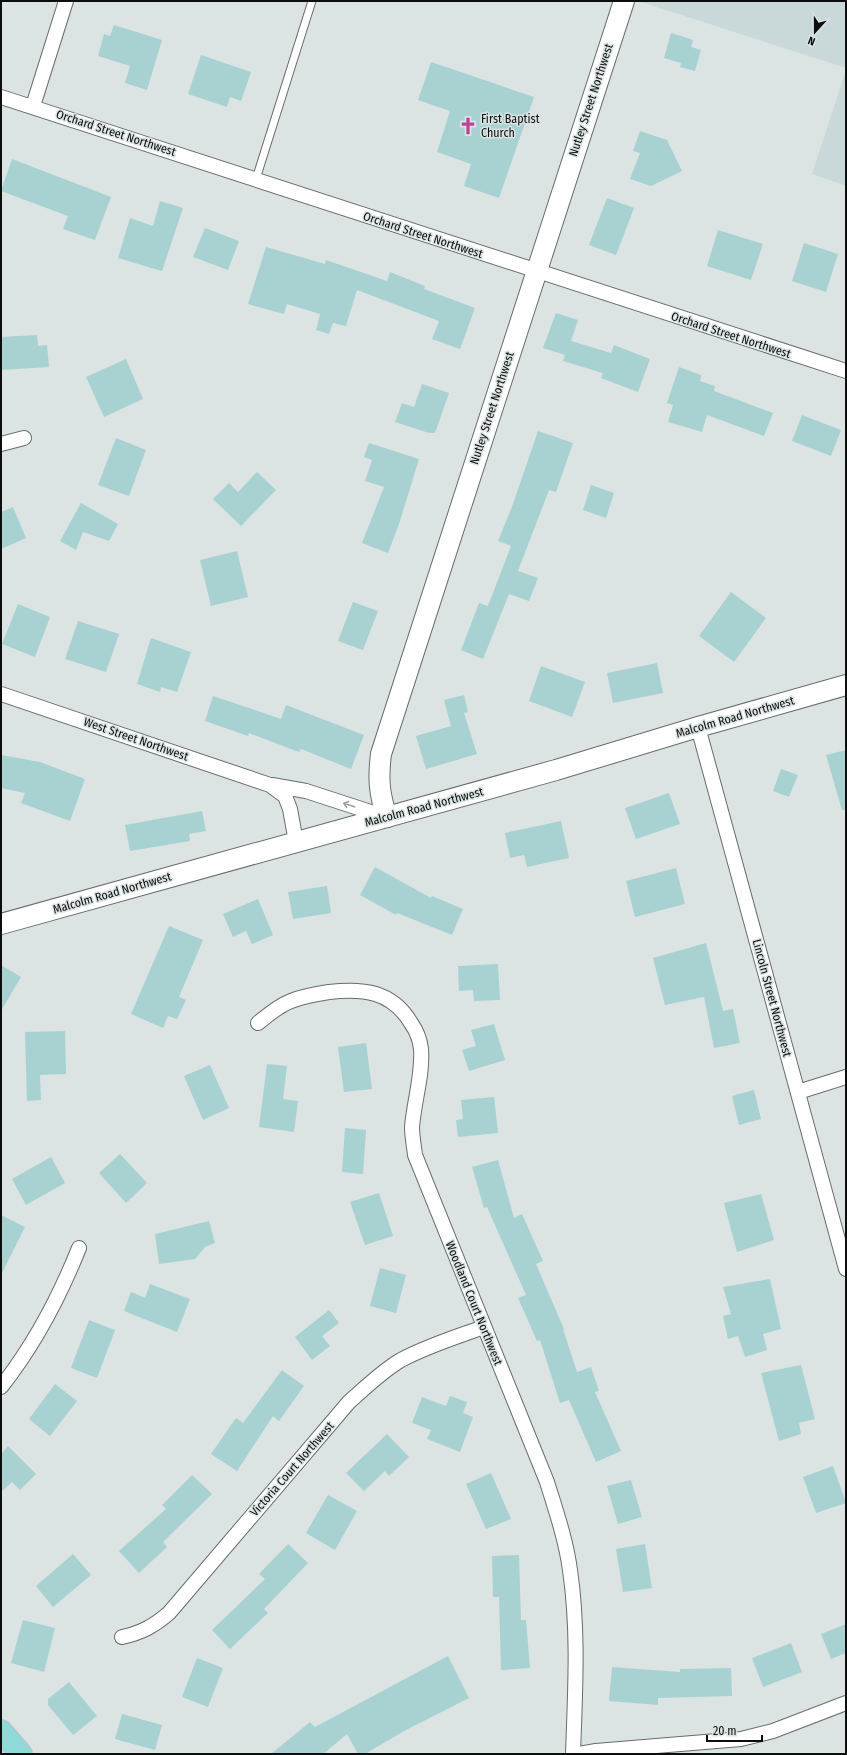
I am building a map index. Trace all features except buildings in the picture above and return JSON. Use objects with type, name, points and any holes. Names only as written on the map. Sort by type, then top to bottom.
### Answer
[{"type":"main road","name":"Nutley Street Northwest","points":[[387,817],[380,797],[378,777],[381,754],[624,1]]},
{"type":"main road","name":"Malcolm Road Northwest","points":[[1,924],[556,770],[698,727],[846,685]]},
{"type":"main road","points":[[1,1731],[21,1754]]},
{"type":"street","points":[[33,106],[66,1]]},
{"type":"street","name":"Orchard Street Northwest","points":[[1,97],[33,106],[536,272],[846,371]]},
{"type":"street","points":[[1,444],[24,438]]},
{"type":"street","name":"West Street Northwest","points":[[1,694],[270,785],[306,791],[387,817]]},
{"type":"street","name":"Lincoln Street Northwest","points":[[698,727],[846,1269]]},
{"type":"street","name":"West Street Northwest","points":[[270,785],[285,796],[290,809],[296,842]]},
{"type":"street","name":"Woodland Court Northwest","points":[[258,1023],[290,1001],[311,994],[352,990],[377,994],[394,1003],[407,1015],[415,1029],[421,1047],[421,1066],[412,1126],[415,1154],[547,1482],[561,1524],[570,1570],[576,1619],[573,1754]]},
{"type":"street","points":[[798,1092],[846,1077]]},
{"type":"street","points":[[1,1387],[16,1368],[42,1329],[63,1287],[79,1248]]},
{"type":"street","name":"Victoria Court Northwest","points":[[122,1637],[139,1633],[156,1625],[169,1613],[349,1402],[376,1377],[401,1360],[436,1344],[484,1327]]},
{"type":"street","points":[[579,1754],[596,1751],[741,1739],[773,1731],[846,1703]]},
{"type":"lane","points":[[256,180],[312,1]]},
{"type":"shaded area","points":[[846,1],[846,68],[641,2]]},
{"type":"shaded area","points":[[846,70],[846,186],[812,174]]},
{"type":"place","name":"First Baptist Church","points":[[468,126]]}]
